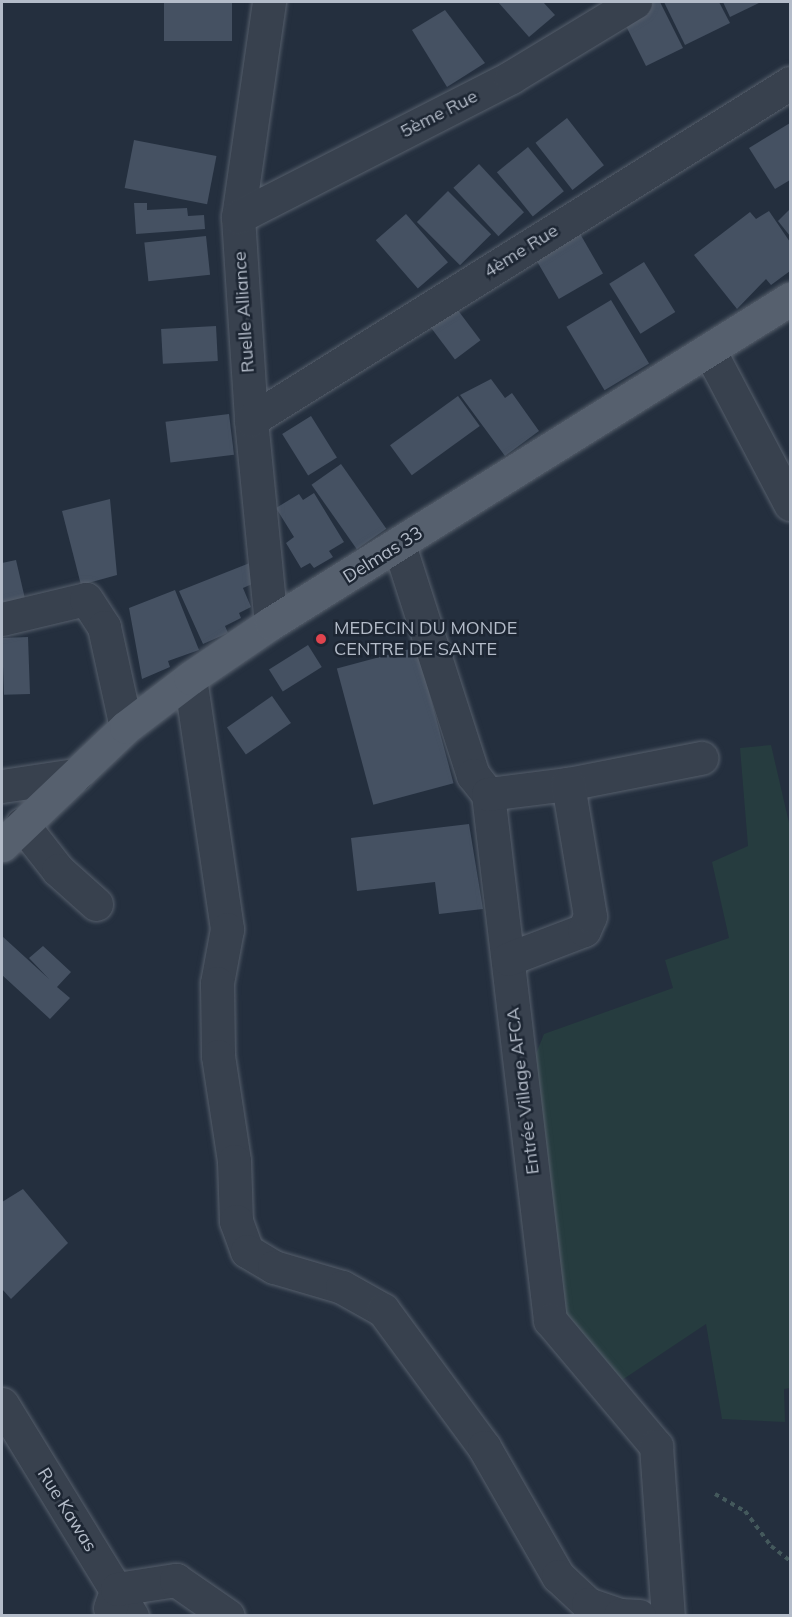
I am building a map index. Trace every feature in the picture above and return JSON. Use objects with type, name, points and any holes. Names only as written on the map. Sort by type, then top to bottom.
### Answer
[{"type":"main road","name":"Delmas 33","points":[[12,834],[126,727],[190,678],[271,623],[710,352],[790,298]]},
{"type":"street","name":"Ruelle Alliance","points":[[269,2],[238,217],[251,420],[271,623]]},
{"type":"street","name":"5ème Rue","points":[[238,217],[510,77],[635,2]]},
{"type":"street","name":"4ème Rue","points":[[251,420],[790,83]]},
{"type":"street","points":[[710,352],[790,504]]},
{"type":"street","name":"Entrée Village AFCA","points":[[399,545],[473,775],[488,794],[550,1320],[656,1446],[668,1616]]},
{"type":"street","points":[[2,619],[86,599],[104,627],[126,727]]},
{"type":"street","points":[[190,678],[227,929],[217,983],[218,1056],[234,1161],[236,1221],[247,1251],[282,1270],[342,1287],[383,1310],[483,1447],[558,1576],[588,1604],[620,1615],[639,1616]]},
{"type":"street","points":[[488,794],[568,784],[701,758]]},
{"type":"street","points":[[2,786],[76,774]]},
{"type":"street","points":[[507,959],[584,930],[590,916],[568,784]]},
{"type":"street","points":[[12,834],[96,904]]},
{"type":"street","name":"Rue Kawas","points":[[2,1404],[119,1607]]},
{"type":"street","points":[[119,1607],[176,1580],[228,1616]]},
{"type":"path","points":[[715,1494],[746,1511],[771,1546],[790,1561]]},
{"type":"green space","points":[[771,745],[790,827],[790,1388],[784,1389],[785,1422],[722,1419],[706,1324],[619,1382],[561,1312],[535,1056],[544,1034],[673,988],[665,960],[729,938],[712,862],[748,846],[740,748]]},
{"type":"building","points":[[164,2],[232,2],[232,41],[164,41]]},
{"type":"building","points":[[498,2],[543,2],[555,15],[529,37]]},
{"type":"building","points":[[641,2],[660,2],[683,48],[646,66],[625,24]]},
{"type":"building","points":[[664,2],[719,2],[730,23],[685,45]]},
{"type":"building","points":[[723,2],[761,2],[730,17]]},
{"type":"building","points":[[445,10],[485,63],[447,87],[412,30]]},
{"type":"building","points":[[567,118],[604,165],[572,190],[535,143]]},
{"type":"building","points":[[790,123],[790,180],[775,189],[749,148]]},
{"type":"building","points":[[134,140],[216,156],[207,204],[125,188]]},
{"type":"building","points":[[528,147],[564,191],[533,216],[497,172]]},
{"type":"building","points":[[479,164],[524,212],[498,236],[453,188]]},
{"type":"building","points":[[448,191],[491,234],[460,265],[417,222]]},
{"type":"building","points":[[134,203],[147,203],[147,210],[187,208],[188,216],[204,215],[205,229],[136,234]]},
{"type":"building","points":[[790,209],[790,236],[778,221]]},
{"type":"building","points":[[769,211],[790,242],[790,271],[771,285],[766,279],[737,309],[694,255],[750,212],[756,219]]},
{"type":"building","points":[[406,214],[448,262],[418,289],[376,240]]},
{"type":"building","points":[[579,232],[603,274],[559,299],[535,258]]},
{"type":"building","points":[[206,236],[210,275],[148,281],[144,242]]},
{"type":"building","points":[[644,262],[675,312],[640,334],[609,284]]},
{"type":"building","points":[[611,300],[649,363],[605,390],[566,327]]},
{"type":"building","points":[[451,301],[480,340],[455,359],[425,320]]},
{"type":"building","points":[[216,326],[218,361],[163,364],[161,329]]},
{"type":"building","points":[[491,379],[505,398],[512,393],[539,431],[505,456],[460,395]]},
{"type":"building","points":[[458,396],[480,426],[412,475],[390,445]]},
{"type":"building","points":[[229,414],[234,455],[170,462],[165,422]]},
{"type":"building","points":[[311,416],[337,458],[308,476],[282,434]]},
{"type":"building","points":[[341,464],[386,529],[357,549],[312,485]]},
{"type":"building","points":[[314,493],[344,542],[329,551],[333,557],[314,568],[310,563],[301,568],[286,543],[294,537],[276,508],[299,494],[303,500]]},
{"type":"building","points":[[110,499],[117,575],[81,585],[62,511]]},
{"type":"building","points":[[16,560],[26,603],[2,610],[2,563]]},
{"type":"building","points":[[257,560],[266,578],[243,588],[251,607],[239,613],[241,618],[225,626],[228,633],[203,644],[179,591]]},
{"type":"building","points":[[175,590],[199,650],[168,661],[170,667],[142,679],[129,608]]},
{"type":"building","points":[[28,637],[30,694],[4,695],[2,638]]},
{"type":"building","points":[[308,645],[322,667],[283,691],[269,669]]},
{"type":"building","points":[[417,647],[453,783],[373,805],[337,668]]},
{"type":"building","points":[[272,696],[291,723],[246,755],[227,728]]},
{"type":"building","points":[[469,824],[483,909],[439,914],[435,882],[357,891],[351,838]]},
{"type":"building","points":[[2,936],[49,979],[29,958],[43,946],[71,972],[57,987],[70,998],[50,1019],[2,975]]},
{"type":"building","points":[[23,1189],[68,1243],[11,1299],[2,1289],[2,1202]]},
{"type":"place","name":"MEDECIN DU MONDE CENTRE DE SANTE","points":[[321,639]]}]
